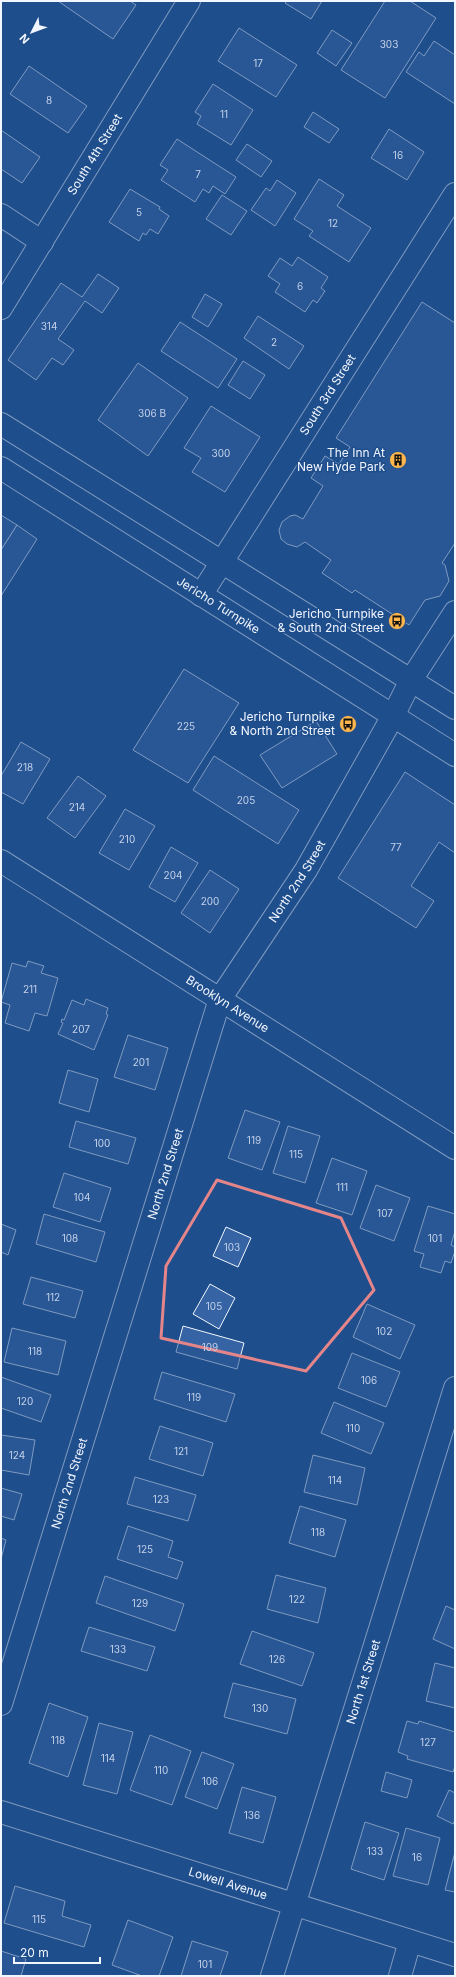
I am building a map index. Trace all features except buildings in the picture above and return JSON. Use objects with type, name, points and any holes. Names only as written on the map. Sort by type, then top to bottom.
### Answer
[{"type":"street","name":"South 4th Street","points":[[1,308],[189,1]]},
{"type":"street","name":"South 3rd Street","points":[[201,595],[455,194]]},
{"type":"street","points":[[1,215],[42,242]]},
{"type":"street","points":[[1,424],[455,708]]},
{"type":"street","name":"Jericho Turnpike","points":[[1,468],[455,755]]},
{"type":"street","name":"North 2nd Street","points":[[1,1704],[220,999],[306,870],[393,716],[410,680],[455,612]]},
{"type":"street","name":"Brooklyn Avenue","points":[[1,861],[455,1148]]},
{"type":"street","name":"North 1st Street","points":[[272,1976],[455,1388]]},
{"type":"street","name":"Lowell Avenue","points":[[1,1812],[455,1955]]},
{"type":"street","points":[[400,1976],[410,1941]]},
{"type":"highlighted area","points":[[217,1180],[341,1218],[374,1290],[306,1371],[161,1338],[166,1266]]},
{"type":"place","name":"The Inn At New Hyde Park","points":[[398,460]]},
{"type":"place","name":"Jericho Turnpike & South 2nd Street","points":[[397,621]]},
{"type":"place","name":"Jericho Turnpike & North 2nd Street","points":[[348,724]]}]
